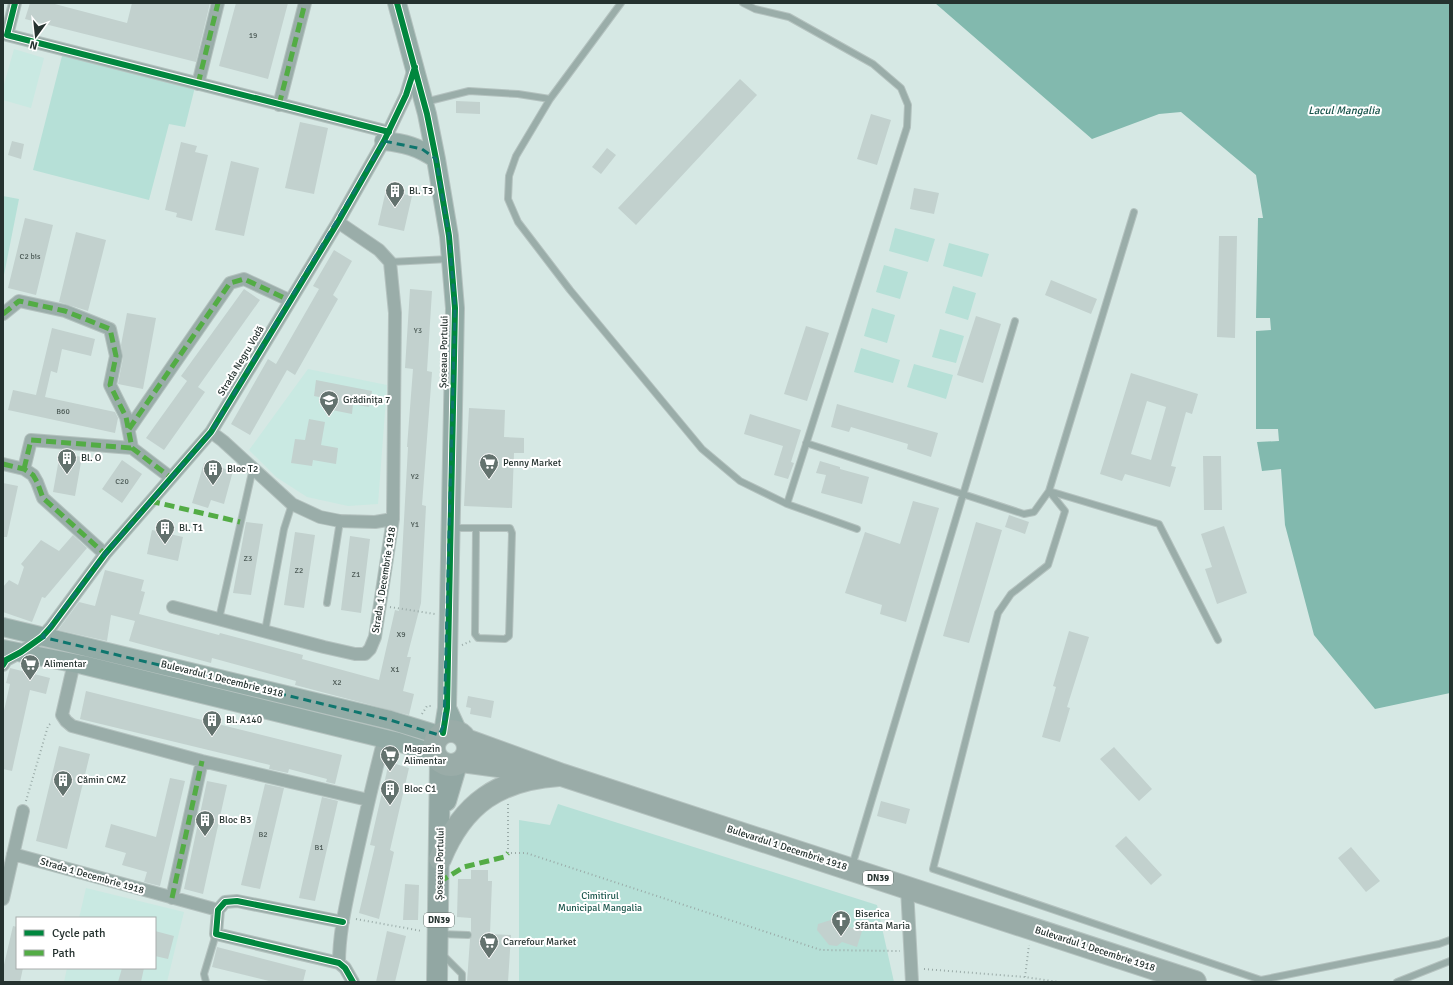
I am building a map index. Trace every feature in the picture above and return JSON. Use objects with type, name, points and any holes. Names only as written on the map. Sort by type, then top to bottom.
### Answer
[{"type":"highway","name":"Bulevardul 1 Decembrie 1918","points":[[450,748],[562,775],[1195,982]]},
{"type":"highway","points":[[440,859],[448,838],[461,819],[477,803],[496,790],[509,784],[540,776],[562,775]]},
{"type":"main road","name":"Șoseaua Portului","points":[[397,3],[415,67],[436,159],[449,236],[455,308],[448,616],[447,708],[450,748],[440,818],[438,982]]},
{"type":"main road","points":[[386,137],[416,147],[436,159]]},
{"type":"main road","name":"Bulevardul 1 Decembrie 1918","points":[[3,627],[390,720],[450,748]]},
{"type":"main road","name":"Bulevardul 1 Decembrie 1918","points":[[3,649],[74,663],[384,739],[450,748]]},
{"type":"street","points":[[15,3],[7,35],[279,105],[386,137]]},
{"type":"street","points":[[198,84],[218,3]]},
{"type":"street","points":[[279,105],[305,3]]},
{"type":"street","name":"Strada Negru Vodă","points":[[3,665],[6,660],[21,652],[42,637],[52,627],[105,554],[170,477],[211,432],[289,300],[338,222],[386,137],[406,95],[415,67]]},
{"type":"street","points":[[211,432],[253,467],[292,504],[320,517],[340,521],[374,522],[393,519],[395,313],[390,262],[379,250],[338,222]]},
{"type":"street","points":[[129,429],[230,283],[244,279],[289,300]]},
{"type":"street","points":[[3,314],[19,301],[65,311],[110,329],[116,356],[110,385],[126,417],[132,448]]},
{"type":"street","points":[[24,469],[31,440],[132,448],[170,477]]},
{"type":"street","points":[[3,464],[24,469],[32,475],[37,482],[43,498],[105,554]]},
{"type":"street","name":"Strada 1 Decembrie 1918","points":[[173,607],[324,647],[355,654],[365,654],[370,649],[375,637],[393,519]]},
{"type":"street","points":[[74,663],[62,715],[72,726],[202,761],[368,800]]},
{"type":"street","points":[[339,963],[339,945],[343,922],[368,800],[384,739]]},
{"type":"street","points":[[172,898],[202,761]]},
{"type":"street","points":[[3,898],[23,811]]},
{"type":"street","name":"Strada 1 Decembrie 1918","points":[[13,854],[218,910]]},
{"type":"street","points":[[907,888],[912,982]]},
{"type":"street","points":[[343,922],[236,901],[225,902],[218,910],[216,934],[339,963],[345,968],[353,982]]},
{"type":"lane","points":[[621,3],[550,99],[516,156],[509,176],[508,199],[518,222],[570,290],[702,449],[740,481],[787,504],[857,529]]},
{"type":"lane","points":[[743,3],[755,9],[789,17],[873,64],[901,88],[908,105],[907,127],[787,504]]},
{"type":"lane","points":[[424,103],[469,91],[518,94],[550,99]]},
{"type":"lane","points":[[806,443],[964,496],[1024,514],[1034,512],[1049,491],[1134,212]]},
{"type":"lane","points":[[390,262],[451,258]]},
{"type":"lane","points":[[851,869],[964,496],[1015,321]]},
{"type":"lane","points":[[219,619],[253,467]]},
{"type":"lane","points":[[1049,491],[1159,524],[1218,640]]},
{"type":"lane","points":[[1049,491],[1065,511],[1048,565],[1011,594],[998,613],[933,869],[1262,980],[1439,944],[1450,940]]},
{"type":"lane","points":[[265,631],[284,529],[292,504]]},
{"type":"lane","points":[[327,603],[340,521]]},
{"type":"lane","points":[[450,528],[476,528],[510,528],[512,533],[509,636],[505,639],[478,638],[475,634],[476,528]]},
{"type":"lane","points":[[206,982],[204,974],[216,934]]},
{"type":"lane","points":[[462,982],[462,974],[439,943],[468,935]]},
{"type":"lane","points":[[1397,982],[1450,961]]},
{"type":"path","points":[[380,605],[448,616]]},
{"type":"path","points":[[23,811],[48,726],[62,715]]},
{"type":"path","points":[[509,784],[508,853],[526,852],[821,950],[911,951]]},
{"type":"path","points":[[343,922],[359,918],[439,943]]},
{"type":"path","points":[[1024,976],[1032,928]]},
{"type":"path","points":[[912,968],[1024,976],[1058,982]]},
{"type":"highlighted area","points":[[384,141],[422,149],[436,159],[449,236],[455,308],[444,724],[439,735],[390,720],[42,637],[105,554],[211,432]]},
{"type":"shaded area","points":[[14,49],[44,58],[31,108],[3,100],[3,88]]},
{"type":"shaded area","name":"Grădinița 7","points":[[308,369],[387,385],[378,504],[348,506],[307,497],[276,477],[249,450]]},
{"type":"shaded area","points":[[86,888],[184,912],[167,982],[64,982],[67,969],[156,969],[156,917],[79,917]]},
{"type":"green space","points":[[63,52],[195,87],[185,127],[169,124],[149,200],[33,170]]},
{"type":"green space","points":[[3,196],[19,199],[3,280]]},
{"type":"green space","points":[[895,228],[935,239],[928,262],[889,251]]},
{"type":"green space","points":[[949,243],[989,254],[982,277],[943,266]]},
{"type":"green space","points":[[884,265],[908,272],[900,299],[876,292]]},
{"type":"green space","points":[[953,286],[976,293],[968,320],[945,313]]},
{"type":"green space","points":[[872,308],[895,315],[887,343],[864,336]]},
{"type":"green space","points":[[940,329],[964,336],[956,363],[932,357]]},
{"type":"green space","points":[[861,348],[900,360],[893,383],[854,372]]},
{"type":"green space","points":[[914,364],[953,375],[946,399],[907,387]]},
{"type":"green space","name":"Cimitirul Municipal Mangalia","points":[[558,804],[877,905],[894,982],[519,982],[519,820],[550,825]]},
{"type":"water","name":"Lacul Mangalia","points":[[935,3],[1450,3],[1450,693],[1375,709],[1314,635],[1285,525],[1281,469],[1262,471],[1257,442],[1279,441],[1278,429],[1256,429],[1256,331],[1271,330],[1270,318],[1256,318],[1258,218],[1263,218],[1256,175],[1181,112],[1159,114],[1092,139]]},
{"type":"building","points":[[30,3],[51,3],[127,23],[132,3],[210,3],[196,62],[25,19]]},
{"type":"building","points":[[236,3],[288,3],[268,79],[219,66]]},
{"type":"building","points":[[740,79],[757,95],[636,225],[618,208]]},
{"type":"building","points":[[456,101],[480,102],[480,114],[456,113]]},
{"type":"building","points":[[871,114],[891,120],[877,165],[857,159]]},
{"type":"building","points":[[300,122],[328,128],[314,194],[285,188]]},
{"type":"building","points":[[12,141],[24,144],[21,159],[8,155]]},
{"type":"building","points":[[181,142],[197,146],[195,152],[208,155],[192,221],[176,217],[177,213],[165,210]]},
{"type":"building","points":[[607,148],[616,155],[601,174],[592,167]]},
{"type":"building","points":[[231,161],[259,168],[244,236],[215,230]]},
{"type":"building","points":[[914,188],[939,193],[934,214],[910,209]]},
{"type":"building","name":"Bl. T3","points":[[386,190],[412,196],[404,231],[378,225]]},
{"type":"building","points":[[25,218],[53,225],[36,295],[8,288]]},
{"type":"building","points":[[76,232],[106,240],[88,311],[59,302]]},
{"type":"building","points":[[1219,236],[1237,236],[1235,338],[1217,337]]},
{"type":"building","points":[[334,250],[352,261],[333,295],[338,299],[295,375],[287,370],[250,435],[231,424],[268,359],[276,364],[319,289],[313,286]]},
{"type":"building","points":[[1051,280],[1097,299],[1091,314],[1045,295]]},
{"type":"building","points":[[244,289],[260,300],[198,387],[205,392],[164,450],[146,438],[187,381],[181,376]]},
{"type":"building","points":[[410,289],[432,291],[427,371],[432,372],[422,505],[426,506],[421,603],[407,657],[411,657],[403,691],[414,694],[409,715],[295,685],[296,681],[212,658],[211,663],[129,641],[135,621],[111,615],[107,641],[58,630],[79,602],[95,606],[105,570],[144,580],[141,591],[145,592],[139,614],[219,635],[220,633],[303,655],[302,659],[379,680],[395,610],[399,611],[407,447],[413,369],[405,368]]},
{"type":"building","points":[[127,313],[156,318],[143,389],[118,384],[123,358],[121,345]]},
{"type":"building","points":[[976,316],[1001,324],[983,383],[957,375]]},
{"type":"building","points":[[806,326],[829,333],[807,401],[784,394]]},
{"type":"building","points":[[52,328],[95,339],[91,356],[62,349],[57,373],[51,371],[45,397],[115,412],[118,418],[115,433],[8,410],[13,390],[36,395]]},
{"type":"building","points":[[1131,373],[1198,394],[1192,414],[1186,412],[1171,466],[1176,467],[1170,487],[1125,474],[1122,481],[1100,474]],"holes":[[[1147,401],[1166,407],[1151,460],[1131,454]]]},
{"type":"building","points":[[316,380],[372,391],[369,407],[353,404],[352,414],[327,409],[329,399],[314,396]]},
{"type":"building","points":[[837,404],[938,433],[931,457],[907,449],[908,444],[851,427],[849,432],[831,427]]},
{"type":"building","name":"Penny Market","points":[[469,408],[505,410],[504,437],[524,438],[524,453],[514,453],[512,508],[464,506]]},
{"type":"building","points":[[750,414],[801,430],[791,462],[794,463],[788,479],[774,475],[783,446],[744,434]]},
{"type":"building","points":[[309,419],[325,422],[321,445],[338,448],[336,464],[313,460],[312,466],[291,463],[295,439],[305,440]]},
{"type":"building","name":"Bl. O","points":[[60,453],[82,457],[75,496],[53,492]]},
{"type":"building","points":[[1203,456],[1221,456],[1222,510],[1204,510]]},
{"type":"building","points":[[122,460],[142,474],[122,503],[102,489]]},
{"type":"building","points":[[820,461],[840,467],[840,469],[869,477],[862,504],[821,493],[826,475],[816,473]]},
{"type":"building","name":"Bloc T2","points":[[204,463],[233,471],[224,504],[211,500],[208,508],[192,503]]},
{"type":"building","points":[[3,483],[18,486],[7,537],[3,537]]},
{"type":"building","points":[[913,501],[939,508],[906,622],[880,614],[882,605],[845,593],[865,532],[900,544]]},
{"type":"building","points":[[1009,515],[1029,522],[1025,534],[1005,527]]},
{"type":"building","points":[[246,522],[263,524],[251,595],[233,593]]},
{"type":"building","points":[[976,522],[1002,530],[969,643],[943,636]]},
{"type":"building","points":[[1224,526],[1247,593],[1217,604],[1205,569],[1212,567],[1201,534]]},
{"type":"building","name":"Bl. T1","points":[[152,530],[183,537],[178,561],[147,554]]},
{"type":"building","points":[[295,532],[315,535],[304,608],[284,605]]},
{"type":"building","points":[[73,535],[87,548],[45,598],[42,597],[32,622],[3,612],[3,587],[9,580],[18,585],[24,567],[21,564],[41,540],[59,551]]},
{"type":"building","points":[[350,536],[370,539],[361,613],[341,610]]},
{"type":"building","points":[[1069,631],[1089,637],[1067,707],[1070,708],[1060,742],[1042,737],[1056,687],[1053,686]]},
{"type":"building","points":[[10,668],[50,678],[46,694],[30,690],[12,771],[3,769],[3,715],[10,684],[6,683]]},
{"type":"building","name":"Bl. A140","points":[[86,691],[342,755],[335,784],[326,782],[327,779],[289,769],[288,773],[269,769],[270,765],[80,719]]},
{"type":"building","points":[[468,696],[494,701],[491,718],[470,714],[471,708],[466,707]]},
{"type":"building","name":"Cămin CMZ","points":[[59,746],[90,754],[67,849],[36,841]]},
{"type":"building","points":[[1114,747],[1152,789],[1139,801],[1100,759]]},
{"type":"building","points":[[389,762],[409,768],[390,850],[394,852],[379,919],[359,913],[375,846],[370,845]]},
{"type":"building","points":[[170,778],[185,781],[160,886],[144,882],[147,872],[122,865],[126,853],[105,847],[111,824],[156,837]]},
{"type":"building","name":"Bloc B3","points":[[207,781],[227,785],[203,894],[184,889]]},
{"type":"building","points":[[265,784],[284,788],[260,889],[241,885]]},
{"type":"building","points":[[322,797],[338,801],[315,901],[299,898]]},
{"type":"building","points":[[881,801],[910,809],[906,824],[877,816]]},
{"type":"building","points":[[1126,836],[1162,875],[1151,885],[1115,846]]},
{"type":"building","points":[[1351,847],[1380,881],[1366,892],[1338,858]]},
{"type":"building","points":[[471,870],[488,870],[488,881],[492,881],[490,934],[511,935],[508,982],[467,982],[470,939],[472,936],[471,918],[457,917],[458,879],[471,879]]},
{"type":"building","points":[[405,884],[419,885],[418,920],[403,920]]},
{"type":"building","name":"Biserica Sfânta Maria","points":[[837,918],[844,921],[846,926],[862,931],[857,947],[842,942],[837,946],[829,945],[817,930],[818,924]]},
{"type":"building","points":[[13,926],[16,927],[16,969],[23,969],[20,982],[3,982],[3,969]]},
{"type":"building","points":[[156,931],[174,936],[168,959],[156,956]]},
{"type":"building","points":[[387,931],[406,936],[395,982],[376,982]]},
{"type":"building","points":[[217,947],[306,970],[303,982],[273,982],[212,967]]},
{"type":"building","points":[[122,969],[144,969],[141,982],[118,982]]},
{"type":"marked path","points":[[198,84],[218,3]]},
{"type":"marked path","points":[[279,105],[305,3]]},
{"type":"marked path","points":[[129,429],[230,283],[244,279],[289,300]]},
{"type":"marked path","points":[[3,314],[19,301],[65,311],[110,329],[116,356],[110,385],[126,417],[132,448],[170,477]]},
{"type":"marked path","points":[[24,469],[31,440],[132,448]]},
{"type":"marked path","points":[[3,464],[24,469],[33,475],[43,498],[105,554]]},
{"type":"marked path","points":[[150,501],[240,522]]},
{"type":"marked path","points":[[172,898],[202,761]]},
{"type":"marked path","points":[[439,882],[464,867],[504,857],[508,853]]},
{"type":"cycle path","points":[[15,3],[7,35],[389,132]]},
{"type":"cycle path","points":[[397,3],[427,114],[436,159],[449,236],[455,308],[447,708],[443,733]]},
{"type":"cycle path","points":[[3,665],[6,660],[21,652],[42,637],[51,627],[105,554],[211,432],[338,222],[384,141],[406,95],[415,67]]},
{"type":"cycle path","points":[[343,922],[237,901],[225,902],[218,910],[216,934],[339,963],[345,968],[353,982]]},
{"type":"place","name":"Bl. T3","points":[[395,208]]},
{"type":"place","name":"Grădinița 7","points":[[329,417]]},
{"type":"place","name":"Bl. O","points":[[67,475]]},
{"type":"place","name":"Penny Market","points":[[489,480]]},
{"type":"place","name":"Bloc T2","points":[[213,486]]},
{"type":"place","name":"Bl. T1","points":[[165,545]]},
{"type":"place","name":"Alimentar","points":[[30,681]]},
{"type":"place","name":"Bl. A140","points":[[212,737]]},
{"type":"place","name":"Magazin Alimentar","points":[[390,772]]},
{"type":"place","name":"Cămin CMZ","points":[[63,797]]},
{"type":"place","name":"Bloc C1","points":[[390,806]]},
{"type":"place","name":"Bloc B3","points":[[205,837]]},
{"type":"place","name":"Biserica Sfânta Maria","points":[[841,937]]},
{"type":"place","name":"Carrefour Market","points":[[489,959]]}]
